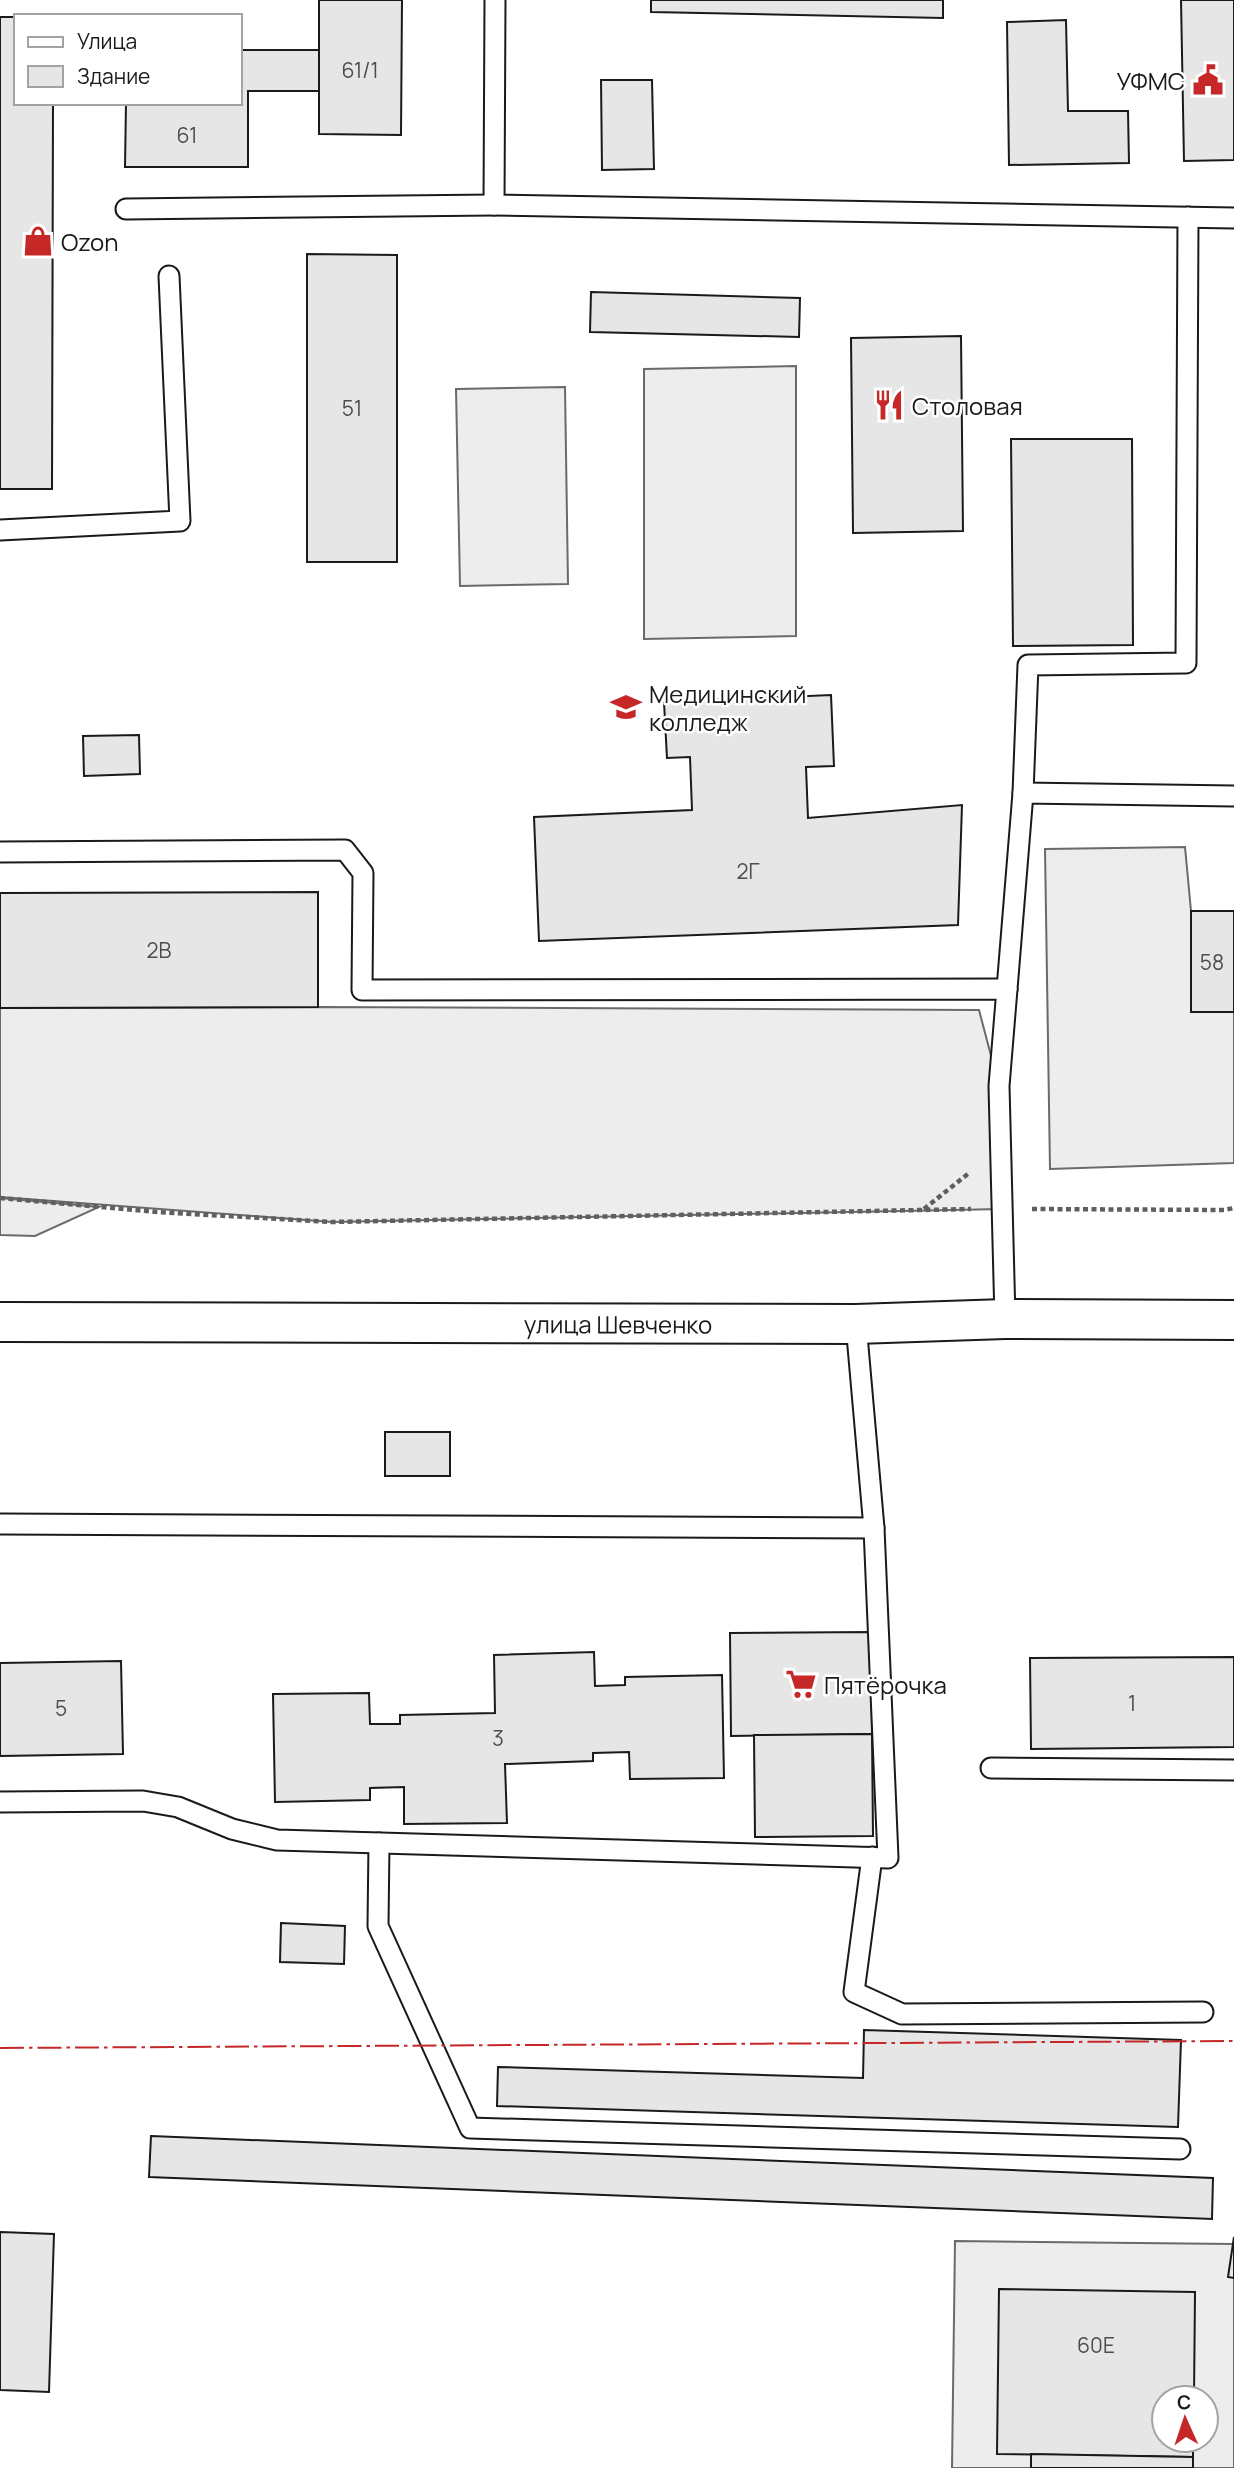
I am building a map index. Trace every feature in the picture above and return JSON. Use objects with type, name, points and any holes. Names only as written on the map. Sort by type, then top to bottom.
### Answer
[{"type":"main road","name":"улица Шевченко","points":[[0,1322],[856,1324],[1005,1319],[1234,1320]]},
{"type":"lane","points":[[494,205],[495,0]]},
{"type":"lane","points":[[126,209],[494,205],[1234,218]]},
{"type":"lane","points":[[1005,1319],[999,1086],[1023,793],[1028,666],[1186,663],[1188,217]]},
{"type":"lane","points":[[0,530],[180,521],[169,276]]},
{"type":"lane","points":[[1023,793],[1234,796]]},
{"type":"lane","points":[[0,852],[345,850],[363,873],[362,990],[1007,989]]},
{"type":"lane","points":[[0,1802],[143,1801],[177,1807],[232,1829],[277,1840],[888,1858],[874,1528],[856,1324]]},
{"type":"lane","points":[[0,1524],[874,1528]]},
{"type":"lane","points":[[991,1768],[1234,1770]]},
{"type":"lane","points":[[379,1843],[379,1926],[470,2128],[1180,2149]]},
{"type":"lane","points":[[872,1857],[854,1992],[902,2014],[1203,2012]]},
{"type":"path","points":[[0,1198],[157,1212],[332,1222],[1002,1209],[1234,1208]]},
{"type":"shaded area","points":[[796,366],[796,636],[644,639],[644,369]]},
{"type":"shaded area","points":[[565,387],[568,584],[460,586],[456,389]]},
{"type":"shaded area","points":[[1185,847],[1191,911],[1191,1012],[1234,1012],[1234,1163],[1050,1169],[1045,849]]},
{"type":"shaded area","points":[[0,1008],[979,1010],[999,1086],[1002,1209],[332,1222],[0,1197]]},
{"type":"shaded area","points":[[0,1198],[99,1207],[35,1236],[0,1235]]},
{"type":"shaded area","points":[[955,2241],[1234,2244],[1234,2468],[952,2468]]},
{"type":"building","points":[[319,0],[402,0],[401,135],[319,134]]},
{"type":"building","points":[[651,0],[943,0],[943,18],[651,12]]},
{"type":"building","name":"УФМС","points":[[1181,0],[1234,0],[1234,160],[1184,161]]},
{"type":"building","points":[[0,17],[14,17],[14,105],[53,105],[52,489],[0,489]]},
{"type":"building","points":[[1066,20],[1068,111],[1128,111],[1129,163],[1009,165],[1007,22]]},
{"type":"building","points":[[242,50],[319,50],[319,91],[248,91],[248,167],[125,167],[126,105],[242,105]]},
{"type":"building","points":[[601,80],[652,80],[654,169],[602,170]]},
{"type":"building","points":[[307,254],[397,255],[397,562],[307,562]]},
{"type":"building","points":[[591,292],[800,298],[799,337],[590,332]]},
{"type":"building","points":[[961,336],[963,531],[853,533],[851,338]]},
{"type":"building","points":[[1011,439],[1132,439],[1133,645],[1013,646]]},
{"type":"building","points":[[831,695],[834,766],[806,767],[808,818],[962,805],[958,925],[539,941],[534,817],[692,810],[690,757],[667,758],[664,702]]},
{"type":"building","points":[[139,735],[140,774],[84,776],[83,736]]},
{"type":"building","points":[[318,892],[318,1007],[0,1008],[0,893]]},
{"type":"building","points":[[1191,911],[1234,911],[1234,1012],[1191,1012]]},
{"type":"building","points":[[385,1432],[450,1432],[450,1476],[385,1476]]},
{"type":"building","points":[[871,1632],[872,1734],[731,1736],[730,1633]]},
{"type":"building","points":[[594,1652],[595,1686],[625,1685],[625,1677],[722,1675],[724,1778],[630,1779],[629,1752],[593,1753],[593,1761],[505,1764],[507,1823],[404,1824],[404,1787],[370,1788],[370,1800],[275,1802],[273,1694],[369,1693],[370,1724],[400,1724],[400,1715],[495,1713],[494,1655]]},
{"type":"building","points":[[1234,1657],[1234,1747],[1031,1749],[1030,1658]]},
{"type":"building","points":[[121,1661],[123,1754],[0,1756],[0,1663]]},
{"type":"building","points":[[872,1734],[873,1836],[755,1837],[754,1735]]},
{"type":"building","points":[[281,1923],[345,1926],[344,1964],[280,1962]]},
{"type":"building","points":[[864,2030],[1181,2040],[1178,2127],[497,2106],[498,2067],[863,2078]]},
{"type":"building","points":[[151,2136],[1213,2178],[1212,2219],[149,2177]]},
{"type":"building","points":[[0,2232],[54,2234],[49,2392],[0,2390]]},
{"type":"building","points":[[1234,2237],[1234,2278],[1228,2277]]},
{"type":"building","points":[[999,2289],[1195,2292],[1194,2384],[1150,2384],[1150,2454],[1193,2454],[1193,2457],[997,2454]]},
{"type":"building","points":[[1031,2454],[1193,2457],[1193,2468],[1031,2468]]},
{"type":"power","points":[[0,2048],[1234,2041]]},
{"type":"place","name":"УФМС","points":[[1208,80]]},
{"type":"place","name":"Ozon","points":[[38,241]]},
{"type":"place","name":"Столовая","points":[[889,405]]},
{"type":"place","name":"Медицинский колледж","points":[[626,707]]},
{"type":"place","name":"Пятёрочка","points":[[801,1684]]}]
